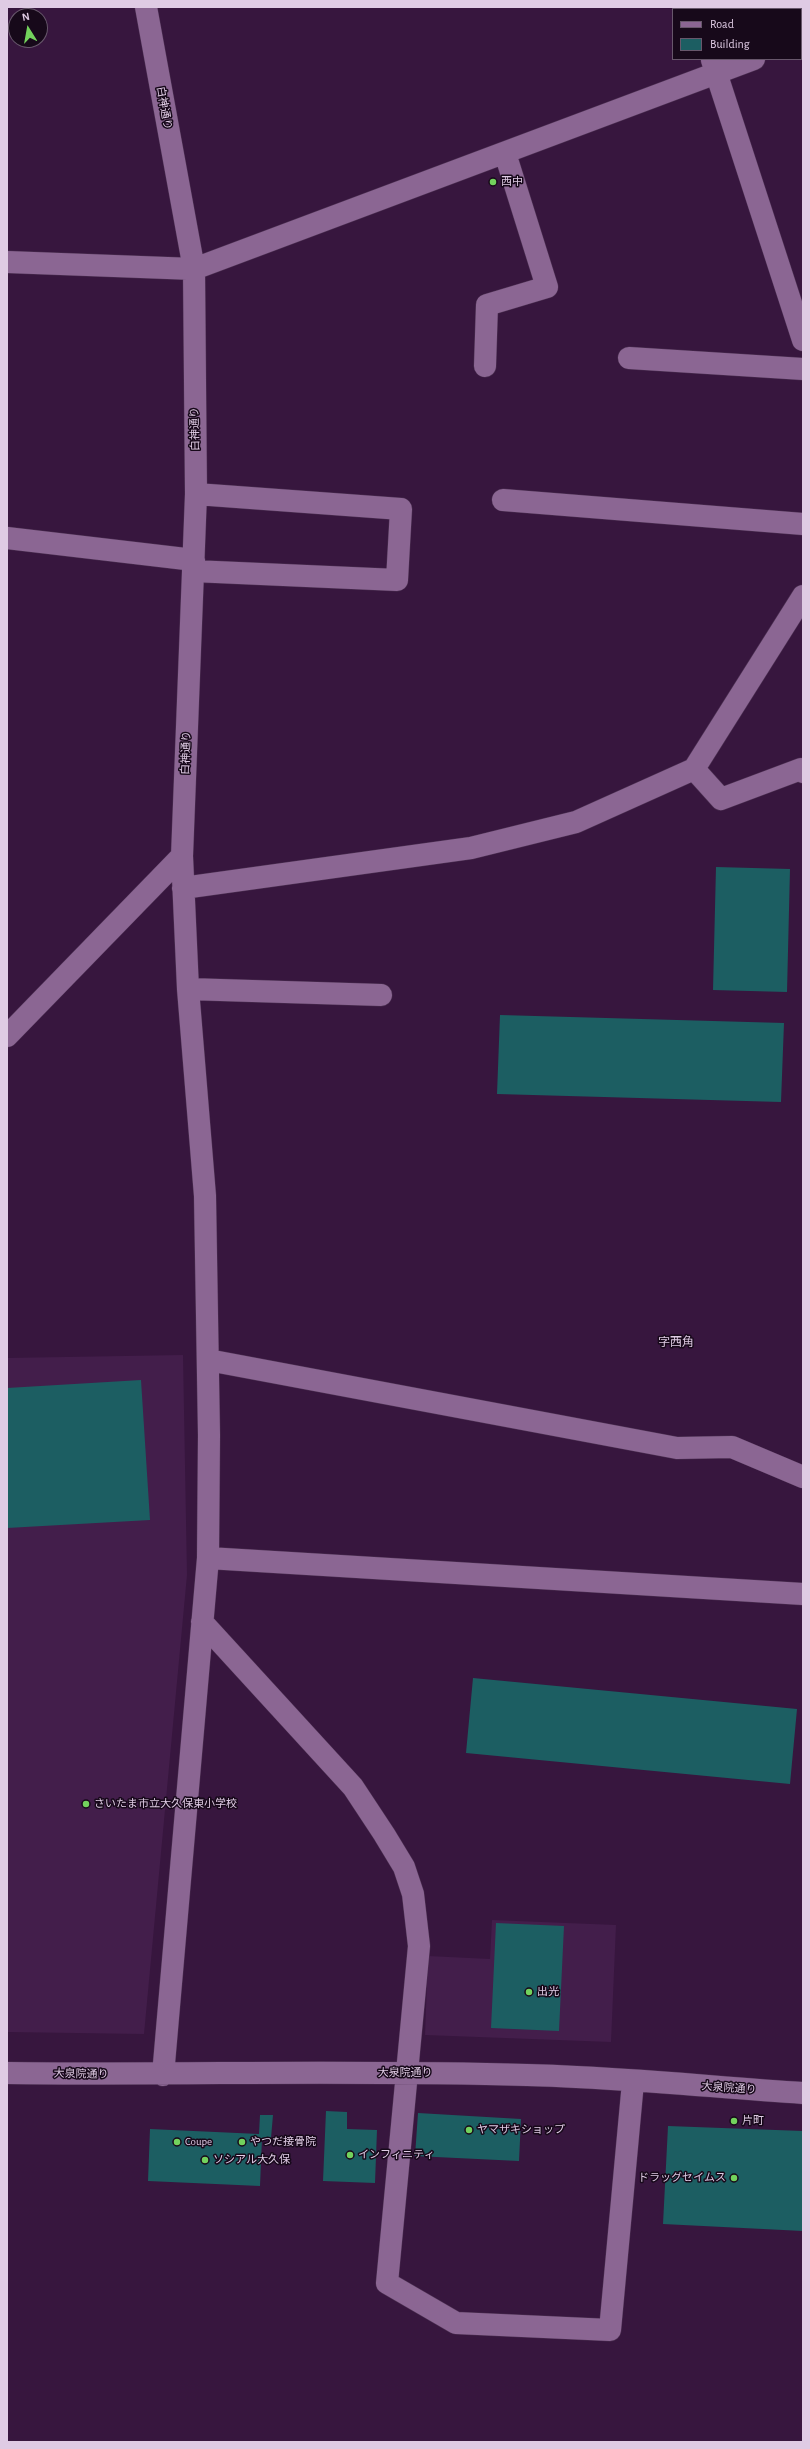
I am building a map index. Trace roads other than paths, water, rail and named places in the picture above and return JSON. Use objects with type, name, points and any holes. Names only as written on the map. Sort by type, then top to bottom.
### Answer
[{"type":"street","name":"白神通り","points":[[146,7],[194,269],[196,494],[182,856],[188,989],[205,1196],[208,1360],[208,1558],[163,2075]]},
{"type":"street","points":[[7,262],[194,269],[505,153],[714,66],[748,60]]},
{"type":"street","points":[[714,66],[803,340]]},
{"type":"street","points":[[485,366],[487,305],[547,287],[505,153]]},
{"type":"street","points":[[629,358],[803,369]]},
{"type":"street","points":[[7,538],[193,565],[397,580],[401,509],[196,494]]},
{"type":"street","points":[[503,500],[803,524]]},
{"type":"street","points":[[183,888],[471,848],[576,822],[694,769],[803,596]]},
{"type":"street","points":[[694,769],[721,799],[801,769],[803,772]]},
{"type":"street","points":[[7,1036],[182,856]]},
{"type":"street","points":[[188,989],[380,995]]},
{"type":"street","points":[[208,1360],[677,1448],[732,1447],[803,1477]]},
{"type":"street","points":[[208,1558],[803,1594]]},
{"type":"street","points":[[202,1622],[353,1787],[404,1867],[413,1894],[419,1946],[387,2283],[456,2323],[610,2330],[634,2082]]},
{"type":"street","name":"大泉院通り","points":[[7,2073],[163,2075],[407,2072],[530,2075],[803,2093]]},
{"type":"place","name":"西中","points":[[493,182]]},
{"type":"place","name":"さいたま市立大久保東小学校","points":[[86,1804]]},
{"type":"place","name":"出光","points":[[529,1992]]},
{"type":"place","name":"片町","points":[[734,2121]]},
{"type":"place","name":"ヤマザキショップ","points":[[469,2130]]},
{"type":"place","name":"Coupe","points":[[177,2142]]},
{"type":"place","name":"やつだ接骨院","points":[[242,2142]]},
{"type":"place","name":"インフィニティ","points":[[350,2155]]},
{"type":"place","name":"ソシアル大久保","points":[[205,2160]]},
{"type":"place","name":"ドラッグセイムス","points":[[734,2178]]},
{"type":"district","name":"字西角","points":[[676,1342]]}]
